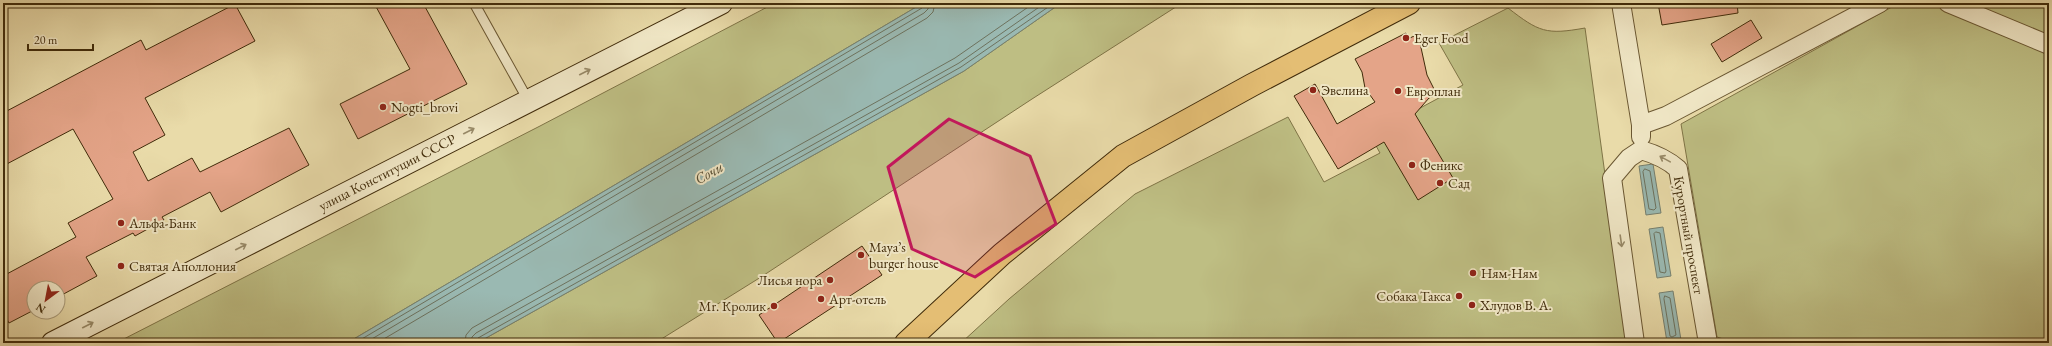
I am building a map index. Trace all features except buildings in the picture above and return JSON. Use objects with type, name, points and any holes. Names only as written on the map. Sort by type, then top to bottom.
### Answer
[{"type":"main road","name":"улица Конституции СССР","points":[[53,343],[528,100],[722,3]]},
{"type":"main road","points":[[906,343],[1002,254],[1123,156],[1252,85],[1409,3]]},
{"type":"street","points":[[1621,3],[1641,125],[1641,150],[1629,158],[1612,178],[1635,343]]},
{"type":"street","points":[[1641,125],[1666,116],[1880,3]]},
{"type":"street","points":[[1948,3],[2049,45]]},
{"type":"street","name":"Курортный проспект","points":[[1641,150],[1656,154],[1670,162],[1678,169],[1708,343]]},
{"type":"lane","points":[[474,3],[528,100]]},
{"type":"highlighted area","points":[[949,119],[1030,156],[1056,224],[975,277],[912,249],[888,167]]},
{"type":"green space","points":[[775,3],[923,3],[347,343],[116,343],[540,126]]},
{"type":"green space","points":[[1061,3],[1182,3],[1032,99],[761,277],[655,343],[477,343],[964,71]]},
{"type":"green space","points":[[1899,3],[2049,3],[2049,343],[1736,343],[1717,337],[1681,124]]},
{"type":"green space","points":[[1508,8],[1536,27],[1544,30],[1561,31],[1585,28],[1628,343],[961,343],[1009,299],[1135,194],[1288,117],[1324,182],[1380,153],[1370,135],[1463,85],[1439,43]]},
{"type":"water","name":"Сочи","points":[[923,3],[1061,3],[964,71],[477,343],[347,343]]},
{"type":"water","points":[[1653,164],[1661,213],[1646,215],[1639,166]]},
{"type":"water","points":[[1663,227],[1671,276],[1657,278],[1649,229]]},
{"type":"water","points":[[1673,291],[1681,340],[1667,342],[1659,293]]},
{"type":"place","name":"Eger Food","points":[[1406,38]]},
{"type":"place","name":"Эвелина","points":[[1313,90]]},
{"type":"place","name":"Европлан","points":[[1398,91]]},
{"type":"place","name":"Nogti_brovi","points":[[383,107]]},
{"type":"place","name":"Феникс","points":[[1412,165]]},
{"type":"place","name":"Сад","points":[[1440,183]]},
{"type":"place","name":"Альфа-Банк","points":[[121,223]]},
{"type":"place","name":"Maya’s burger house","points":[[861,255]]},
{"type":"place","name":"Святая Аполлония","points":[[121,266]]},
{"type":"place","name":"Ням-Ням","points":[[1473,273]]},
{"type":"place","name":"Лисья нора","points":[[830,280]]},
{"type":"place","name":"Собака Такса","points":[[1459,296]]},
{"type":"place","name":"Арт-отель","points":[[821,299]]},
{"type":"place","name":"Хлудов В. А.","points":[[1472,305]]},
{"type":"place","name":"Mr. Кролик","points":[[774,306]]}]
